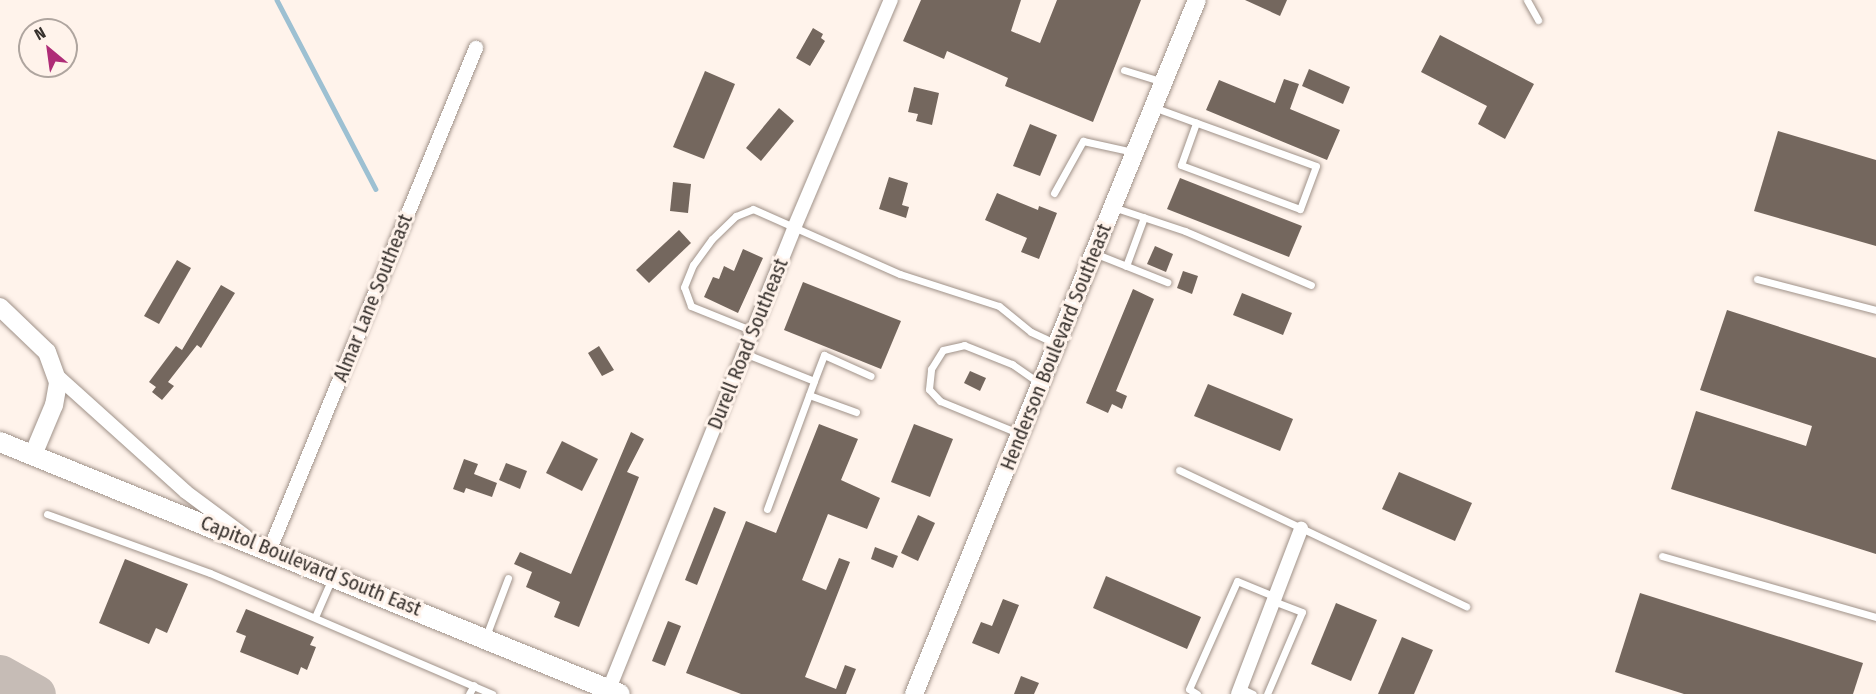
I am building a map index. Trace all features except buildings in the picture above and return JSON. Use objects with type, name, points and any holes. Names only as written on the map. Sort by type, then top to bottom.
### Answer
[{"type":"main road","name":"Capitol Boulevard South East","points":[[0,442],[261,545],[615,692]]},
{"type":"street","name":"Durell Road Southeast","points":[[615,692],[744,353],[794,228],[891,0]]},
{"type":"street","name":"Henderson Boulevard Southeast","points":[[914,694],[1197,0]]},
{"type":"street","name":"Almar Lane Southeast","points":[[261,545],[476,48]]},
{"type":"street","points":[[0,307],[47,352],[58,383],[54,405],[33,455]]},
{"type":"street","points":[[55,374],[186,492],[261,545]]},
{"type":"street","points":[[1244,692],[1301,529]]},
{"type":"lane","points":[[1527,0],[1538,20]]},
{"type":"lane","points":[[1124,70],[1164,81]]},
{"type":"lane","points":[[1153,107],[1316,166],[1300,209],[1181,165],[1196,123]]},
{"type":"lane","points":[[1054,194],[1083,141],[1135,153]]},
{"type":"lane","points":[[1113,207],[1144,217],[1311,285]]},
{"type":"lane","points":[[753,331],[691,306],[684,287],[690,272],[712,239],[736,216],[753,209],[900,274],[999,306],[1030,332],[1057,344]]},
{"type":"lane","points":[[1126,266],[1144,217]]},
{"type":"lane","points":[[1094,253],[1167,282]]},
{"type":"lane","points":[[1756,279],[1876,310]]},
{"type":"lane","points":[[1020,434],[940,401],[929,389],[932,369],[943,350],[964,345],[1012,364],[1040,384]]},
{"type":"lane","points":[[744,353],[814,381]]},
{"type":"lane","points":[[767,509],[824,355],[871,376]]},
{"type":"lane","points":[[809,394],[856,412]]},
{"type":"lane","points":[[1179,470],[1466,606]]},
{"type":"lane","points":[[47,514],[315,617],[492,694]]},
{"type":"lane","points":[[1662,556],[1876,617]]},
{"type":"lane","points":[[315,617],[333,575]]},
{"type":"lane","points":[[485,639],[508,578]]},
{"type":"lane","points":[[1197,694],[1189,690],[1237,581],[1302,612],[1267,694]]},
{"type":"lane","points":[[469,694],[474,685]]},
{"type":"waterway","points":[[277,0],[376,189]]},
{"type":"taxiway","points":[[0,674],[36,694]]}]
